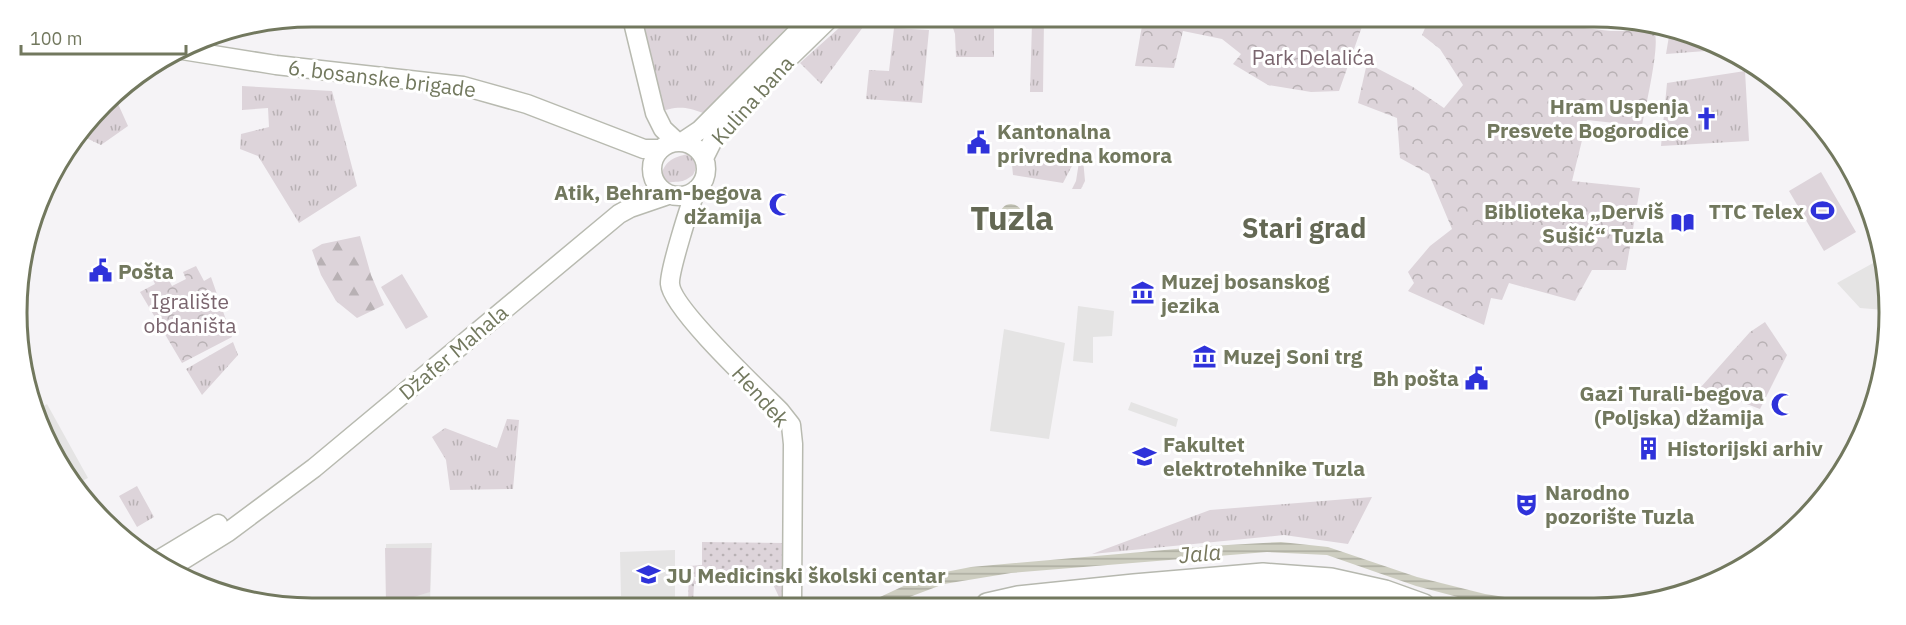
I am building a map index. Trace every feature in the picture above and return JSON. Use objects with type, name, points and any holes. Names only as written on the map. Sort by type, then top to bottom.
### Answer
[{"type":"main road","points":[[634,27],[655,113],[663,129],[658,188],[683,202],[689,211]]},
{"type":"main road","name":"Kulina bana","points":[[661,152],[700,130],[802,27]]},
{"type":"main road","name":"Kulina bana","points":[[704,158],[718,130],[821,27]]},
{"type":"main road","name":"6. bosanske brigade","points":[[195,52],[276,65],[463,86],[494,93],[661,152]]},
{"type":"main road","points":[[661,152],[693,146],[704,158],[706,175],[702,184],[689,195],[672,196]]},
{"type":"main road","name":"Džafer Mahala","points":[[630,208],[645,186],[661,152]]},
{"type":"main road","name":"Hendek","points":[[696,191],[670,276],[672,291],[702,331],[791,424],[793,444],[792,598]]},
{"type":"main road","name":"Džafer Mahala","points":[[198,543],[314,468],[619,213],[672,196]]},
{"type":"main road","points":[[166,557],[198,543]]},
{"type":"main road","points":[[175,563],[198,543]]},
{"type":"main road","points":[[1014,598],[1263,574],[1331,579],[1385,591],[1404,598]]},
{"type":"main road","points":[[1167,598],[1259,589],[1328,594],[1345,598]]},
{"type":"shaded area","points":[[1875,262],[1879,310],[1860,308],[1837,283]]},
{"type":"shaded area","points":[[1078,306],[1114,311],[1112,336],[1093,337],[1093,363],[1073,361]]},
{"type":"shaded area","points":[[1004,329],[1065,343],[1049,439],[990,431]]},
{"type":"shaded area","points":[[1131,402],[1178,419],[1176,427],[1128,410]]},
{"type":"shaded area","points":[[47,404],[88,478],[82,481],[75,471],[56,439],[43,406]]},
{"type":"shaded area","points":[[432,543],[430,598],[386,598],[386,544]]},
{"type":"shaded area","name":"JU Medicinski školski centar","points":[[675,550],[675,598],[564,598],[621,596],[620,552]]},
{"type":"green space","points":[[634,27],[787,27],[703,113],[679,108],[655,113]]},
{"type":"green space","points":[[840,27],[863,27],[821,84],[800,63]]},
{"type":"green space","points":[[953,27],[994,27],[994,57],[956,57]]},
{"type":"green space","points":[[1032,27],[1044,27],[1043,92],[1030,92]]},
{"type":"green space","name":"Park Delalića","points":[[1142,27],[1362,27],[1339,91],[1311,92],[1268,85],[1233,64],[1241,54],[1222,39],[1183,31],[1174,68],[1135,66]]},
{"type":"green space","points":[[1425,27],[1575,27],[1655,34],[1656,49],[1642,126],[1587,120],[1572,181],[1640,188],[1626,270],[1592,270],[1575,301],[1509,283],[1502,300],[1491,298],[1484,325],[1408,291],[1414,283],[1408,272],[1430,246],[1452,229],[1429,174],[1400,158],[1397,118],[1358,103],[1367,63],[1413,87],[1444,108],[1463,85],[1440,49],[1422,35]]},
{"type":"green space","points":[[894,28],[929,30],[922,103],[866,99],[869,70],[889,71]]},
{"type":"green space","points":[[1669,37],[1708,51],[1666,54]]},
{"type":"green space","points":[[1745,71],[1749,141],[1661,146],[1667,83]]},
{"type":"green space","points":[[242,86],[332,91],[357,186],[299,223],[258,156],[240,149],[241,134],[269,127],[268,108],[242,110]]},
{"type":"green space","points":[[118,104],[128,126],[101,145],[87,138]]},
{"type":"green space","points":[[690,151],[696,162],[693,175],[681,181],[665,184],[661,175],[665,166],[671,160],[688,154]]},
{"type":"green space","points":[[1083,159],[1085,181],[1081,189],[1072,189],[1076,181],[1079,162]]},
{"type":"green space","points":[[1074,162],[1063,183],[1013,175],[1012,165]]},
{"type":"green space","name":"TTC Telex","points":[[1821,172],[1856,232],[1824,251],[1789,191]]},
{"type":"green space","points":[[360,236],[371,275],[384,305],[357,318],[336,301],[321,275],[312,250],[322,244]]},
{"type":"green space","name":"Igralište obdaništa","points":[[161,265],[172,286],[186,279],[183,272],[196,266],[204,281],[211,277],[232,337],[182,363],[140,292],[155,284],[149,271]]},
{"type":"green space","points":[[402,274],[428,317],[406,329],[381,287]]},
{"type":"green space","points":[[1765,322],[1787,355],[1760,409],[1701,387],[1750,332]]},
{"type":"green space","points":[[233,342],[238,355],[202,395],[186,369]]},
{"type":"green space","points":[[507,419],[519,420],[513,489],[450,490],[446,460],[432,437],[445,428],[497,448]]},
{"type":"green space","points":[[137,486],[154,517],[137,527],[119,496]]},
{"type":"green space","points":[[1372,497],[1348,544],[1284,535],[1092,554],[1210,510]]},
{"type":"green space","points":[[702,542],[784,543],[783,598],[778,598],[771,580],[760,579],[760,574],[694,577],[695,581],[718,584],[694,584],[693,598],[688,598],[689,566],[702,565]]},
{"type":"green space","points":[[385,548],[431,548],[430,592],[410,598],[386,598]]},
{"type":"water","points":[[1011,204],[1019,207],[1022,215],[1019,223],[1011,226],[1003,223],[1000,215],[1003,207]]},
{"type":"water","name":"Jala","points":[[1281,542],[1328,547],[1417,577],[1511,598],[1462,598],[1416,586],[1327,555],[1267,552],[1011,573],[944,584],[907,598],[878,598],[925,576],[971,567]]},
{"type":"place","name":"Hram Uspenja Presvete Bogorodice","points":[[1707,118]]},
{"type":"place","name":"Kantonalna privredna komora","points":[[979,143]]},
{"type":"place","name":"Atik, Behram-begova džamija","points":[[780,204]]},
{"type":"place","name":"TTC Telex","points":[[1822,211]]},
{"type":"place","name":"Biblioteka „Derviš Sušić“ Tuzla","points":[[1682,223]]},
{"type":"place","name":"Pošta","points":[[100,271]]},
{"type":"place","name":"Muzej bosanskog jezika","points":[[1143,293]]},
{"type":"place","name":"Muzej Soni trg","points":[[1205,356]]},
{"type":"place","name":"Bh pošta","points":[[1477,378]]},
{"type":"place","name":"Gazi Turali-begova (Poljska) džamija","points":[[1782,405]]},
{"type":"place","name":"Historijski arhiv","points":[[1649,448]]},
{"type":"place","name":"Fakultet elektrotehnike Tuzla","points":[[1145,456]]},
{"type":"place","name":"Narodno pozorište Tuzla","points":[[1527,504]]},
{"type":"place","name":"JU Medicinski školski centar","points":[[648,575]]},
{"type":"district","name":"Tuzla","points":[[1012,217]]},
{"type":"district","name":"Stari grad","points":[[1304,227]]}]
